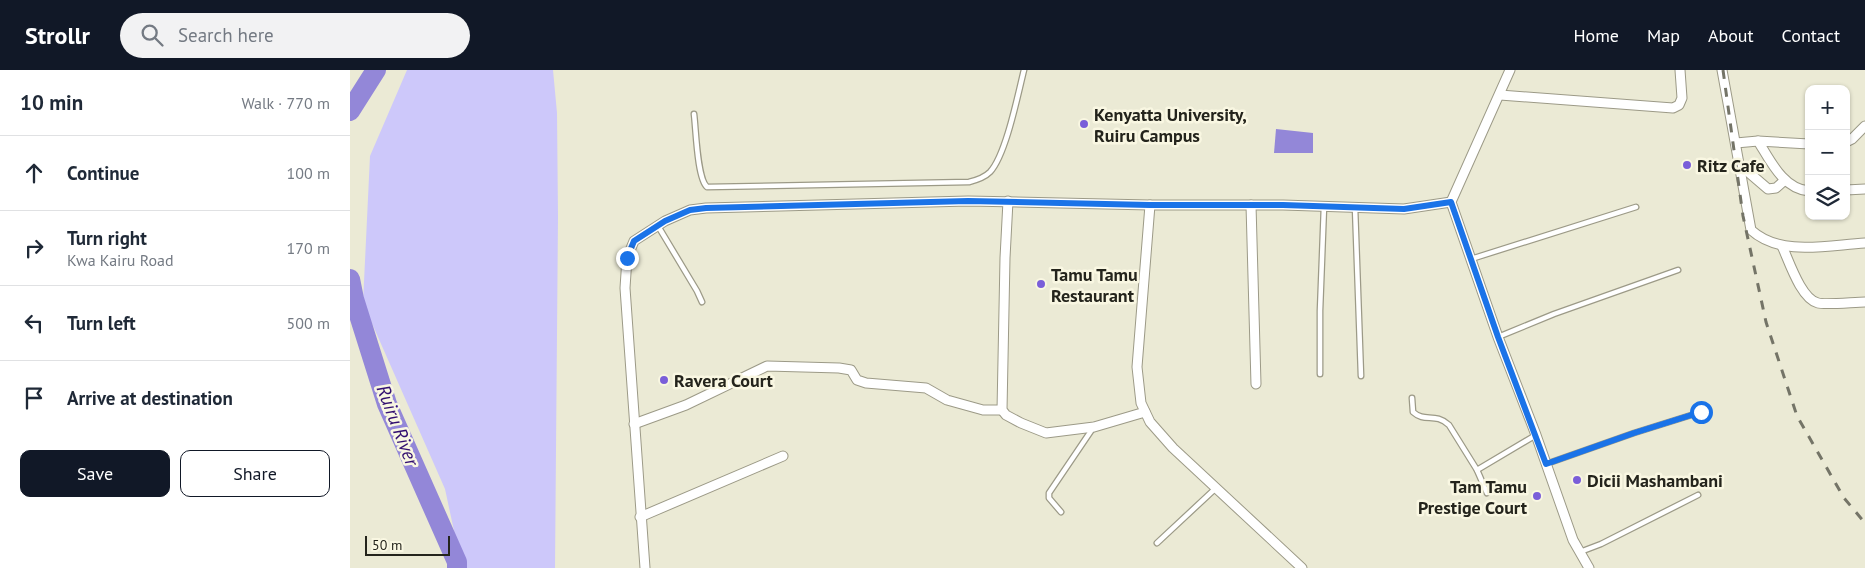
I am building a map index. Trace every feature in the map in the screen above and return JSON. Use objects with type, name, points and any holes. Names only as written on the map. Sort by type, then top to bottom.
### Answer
[{"type":"street","points":[[1510,70],[1451,202],[1498,337],[1536,435],[1573,540],[1589,568]]},
{"type":"street","points":[[1500,95],[1673,108],[1679,105],[1682,98],[1680,70]]},
{"type":"street","points":[[1722,70],[1751,230],[1759,237],[1793,248],[1865,243]]},
{"type":"street","points":[[1850,140],[1865,126]]},
{"type":"street","points":[[1736,142],[1758,141],[1805,144]]},
{"type":"street","points":[[1758,141],[1785,180],[1793,186],[1805,190]]},
{"type":"street","points":[[1740,164],[1768,189],[1776,188],[1785,180]]},
{"type":"street","points":[[1850,190],[1865,189]]},
{"type":"street","points":[[645,568],[625,288],[627,258],[634,241],[690,210],[968,201],[1324,206],[1404,209],[1451,202]]},
{"type":"street","points":[[1008,202],[1002,410],[1006,415],[1021,423],[1046,433],[1094,427],[1145,412]]},
{"type":"street","points":[[1150,205],[1137,367],[1141,404],[1150,422],[1173,448],[1302,568]]},
{"type":"street","points":[[1251,205],[1256,384]]},
{"type":"street","points":[[1782,246],[1801,287],[1808,296],[1818,303],[1865,302]]},
{"type":"street","points":[[634,424],[686,405],[767,366],[850,370],[857,380],[866,383],[926,388],[947,400],[983,410],[1002,410]]},
{"type":"street","points":[[640,517],[783,456]]},
{"type":"lane","points":[[694,114],[700,172],[703,184],[707,187],[969,182],[982,179],[995,166],[1012,119],[1024,70]]},
{"type":"lane","points":[[1320,374],[1324,206]]},
{"type":"lane","points":[[1355,207],[1361,376]]},
{"type":"lane","points":[[1471,259],[1636,207]]},
{"type":"lane","points":[[658,226],[702,302]]},
{"type":"lane","points":[[1498,337],[1554,314],[1678,270]]},
{"type":"lane","points":[[1412,398],[1413,412],[1417,416],[1437,417],[1443,419],[1449,425],[1477,470],[1487,493]]},
{"type":"lane","points":[[1546,464],[1701,412]]},
{"type":"lane","points":[[1061,512],[1049,498],[1049,493],[1094,427]]},
{"type":"lane","points":[[1477,470],[1536,435]]},
{"type":"lane","points":[[1157,543],[1216,488]]},
{"type":"lane","points":[[1580,552],[1601,544],[1698,495]]},
{"type":"shaded area","points":[[407,70],[553,70],[557,113],[558,217],[555,568],[462,568],[445,489],[363,303],[370,156]]},
{"type":"shaded area","points":[[1276,129],[1313,133],[1313,153],[1274,153]]},
{"type":"waterway","name":"Ruiru River","points":[[350,111],[376,70]]},
{"type":"waterway","name":"Ruiru River","points":[[350,279],[354,299],[387,404],[457,562],[457,568]]},
{"type":"railway","points":[[1723,70],[1743,216],[1766,322],[1797,416],[1844,498],[1865,523]]},
{"type":"place","name":"Kenyatta University, Ruiru Campus","points":[[1084,124]]},
{"type":"place","name":"Ritz Cafe","points":[[1687,165]]},
{"type":"place","name":"Tamu Tamu Restaurant","points":[[1041,284]]},
{"type":"place","name":"Ravera Court","points":[[664,380]]},
{"type":"place","name":"Dicii Mashambani","points":[[1577,480]]},
{"type":"place","name":"Tam Tamu Prestige Court","points":[[1537,496]]},
{"type":"route","points":[[627,258],[634,241],[665,221],[690,210],[706,208],[968,201],[1150,205],[1283,205],[1404,209],[1451,202],[1498,337],[1546,464],[1701,412]]}]
